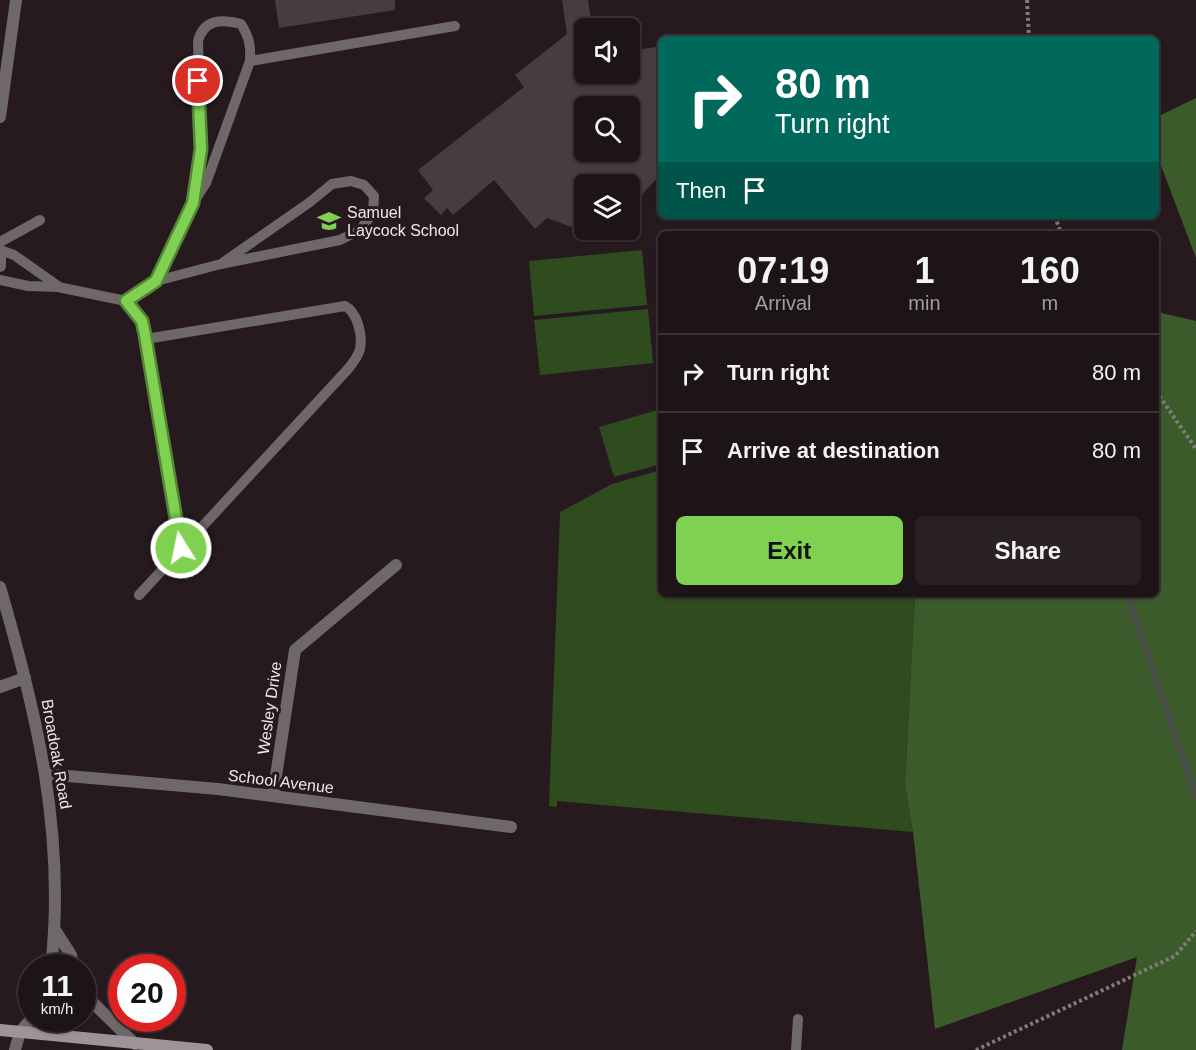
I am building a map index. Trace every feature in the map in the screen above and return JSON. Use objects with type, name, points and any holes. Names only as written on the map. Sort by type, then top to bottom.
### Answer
[{"type":"main road","points":[[0,1030],[18,1032]]},
{"type":"main road","points":[[20,1032],[207,1050]]},
{"type":"street","points":[[0,117],[16,0]]},
{"type":"street","points":[[0,251],[0,266]]},
{"type":"street","name":"Wesley Drive","points":[[273,796],[294,650],[396,565]]},
{"type":"street","name":"Broadoak Road","points":[[0,587],[25,678],[45,774],[55,849],[55,930],[52,954]]},
{"type":"street","points":[[0,687],[25,678]]},
{"type":"street","name":"School Avenue","points":[[45,774],[273,796],[512,828]]},
{"type":"street","points":[[55,930],[70,954]]},
{"type":"street","points":[[96,1006],[135,1044]]},
{"type":"street","points":[[15,1050],[20,1032]]},
{"type":"lane","points":[[156,281],[193,203],[206,183],[250,61],[251,46],[241,24],[227,21],[212,22],[201,31],[198,42],[201,149],[193,203]]},
{"type":"lane","points":[[250,61],[455,26]]},
{"type":"lane","points":[[126,301],[156,281],[221,264],[339,240],[360,230],[373,213],[374,196],[364,185],[351,181],[332,184],[221,264]]},
{"type":"lane","points":[[0,242],[40,220]]},
{"type":"lane","points":[[0,251],[14,255],[58,287]]},
{"type":"lane","points":[[0,280],[28,286],[58,287],[126,301],[142,321],[181,548]]},
{"type":"lane","points":[[139,595],[348,369],[361,346],[356,318],[350,308],[345,306],[146,339]]},
{"type":"lane","points":[[796,1050],[798,1018]]},
{"type":"path","points":[[1027,0],[1029,36]]},
{"type":"path","points":[[1159,395],[1196,449]]},
{"type":"path","points":[[976,1050],[1175,956],[1196,931]]},
{"type":"green space","points":[[1196,98],[1196,258],[1159,160],[1159,116]]},
{"type":"green space","points":[[642,250],[647,305],[534,316],[529,261]]},
{"type":"green space","points":[[648,309],[653,363],[540,375],[534,320]]},
{"type":"green space","points":[[1159,312],[1196,321],[1196,1050],[1122,1050],[1137,957],[935,1029],[913,832],[905,785],[915,597],[1159,597]]},
{"type":"green space","points":[[658,410],[658,465],[614,477],[599,427]]},
{"type":"green space","points":[[658,471],[658,597],[915,597],[905,785],[913,832],[557,801],[557,807],[549,806],[560,512],[612,484]]},
{"type":"building","points":[[275,0],[395,0],[395,10],[279,28]]},
{"type":"building","points":[[562,0],[588,0],[591,18],[574,18],[574,84],[640,84],[640,49],[658,47],[658,177],[640,196],[640,174],[574,174],[574,228],[547,218],[535,229],[494,180],[453,215],[447,208],[441,215],[424,198],[433,190],[418,170],[524,87],[515,75],[567,34]]},
{"type":"waterway","points":[[1128,597],[1196,797]]},
{"type":"place","name":"Samuel Laycock School","points":[[329,221]]},
{"type":"route","points":[[181,548],[142,321],[126,301],[156,281],[193,203],[201,149],[198,81]]}]
